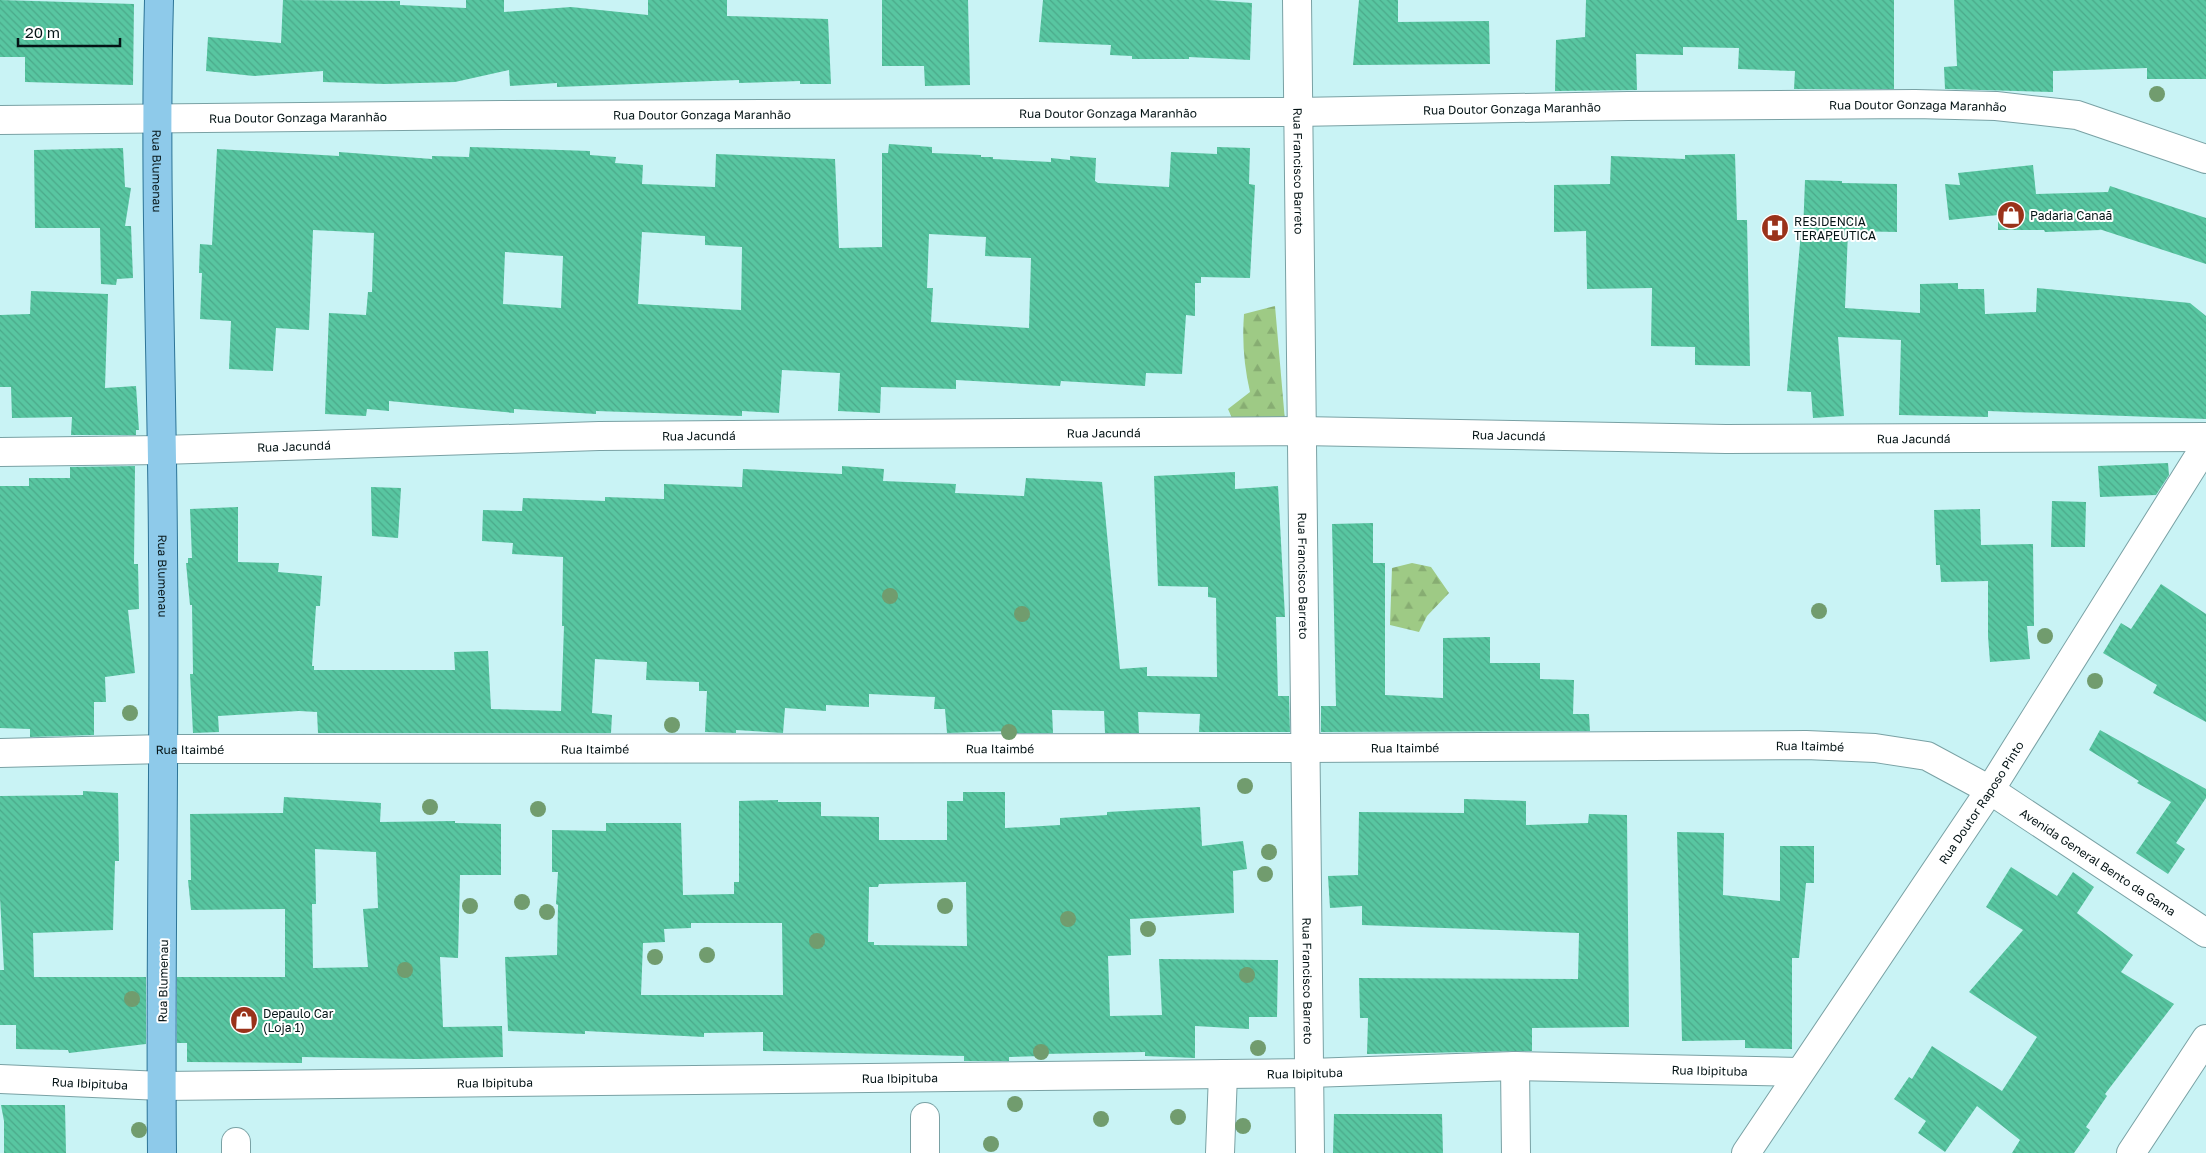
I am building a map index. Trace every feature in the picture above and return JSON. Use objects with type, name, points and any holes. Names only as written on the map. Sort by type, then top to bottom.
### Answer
[{"type":"main road","name":"Rua Blumenau","points":[[159,0],[156,118],[165,749],[162,1153]]},
{"type":"street","name":"Rua Francisco Barreto","points":[[1297,0],[1300,432],[1310,1153]]},
{"type":"street","name":"Rua Doutor Gonzaga Maranhão","points":[[0,120],[1297,112],[1628,106],[1915,104],[1996,106],[2077,115],[2206,160]]},
{"type":"street","name":"Rua Jacundá","points":[[0,452],[162,450],[599,436],[1300,432],[1726,439],[2206,437]]},
{"type":"street","name":"Rua Doutor Raposo Pinto","points":[[1746,1153],[1990,790],[2206,445]]},
{"type":"street","name":"Rua Itaimbé","points":[[0,753],[165,749],[1305,748],[1806,745],[1875,748],[1927,756],[1990,790]]},
{"type":"street","name":"Avenida General Bento da Gama","points":[[1990,790],[2206,933]]},
{"type":"street","points":[[2131,1153],[2206,1039]]},
{"type":"street","name":"Rua Ibipituba","points":[[0,1079],[162,1086],[1310,1074],[1516,1066],[1799,1072]]},
{"type":"street","points":[[1516,1066],[1516,1153]]},
{"type":"street","points":[[1220,1153],[1223,1074]]},
{"type":"street","points":[[925,1118],[925,1153]]},
{"type":"green space","points":[[1275,306],[1285,421],[1232,418],[1228,409],[1250,392],[1244,353],[1244,314]]},
{"type":"green space","points":[[1412,563],[1431,567],[1449,593],[1427,616],[1419,632],[1390,625],[1392,568]]},
{"type":"building","points":[[0,0],[134,4],[133,85],[25,82],[25,57],[0,57]]},
{"type":"building","points":[[283,0],[400,1],[400,5],[466,8],[466,0],[504,0],[504,12],[571,7],[648,15],[648,0],[727,0],[727,16],[828,19],[831,84],[800,84],[800,81],[739,83],[739,80],[557,87],[557,83],[510,86],[509,70],[455,82],[385,84],[323,82],[323,71],[254,76],[206,71],[208,37],[281,43]]},
{"type":"building","points":[[882,0],[968,0],[970,85],[925,86],[924,66],[882,66]]},
{"type":"building","points":[[1043,0],[1209,0],[1252,3],[1250,60],[1189,57],[1189,59],[1132,59],[1132,56],[1110,55],[1111,45],[1039,42]]},
{"type":"building","points":[[1359,0],[1398,0],[1398,22],[1489,21],[1490,64],[1353,65]]},
{"type":"building","points":[[1586,0],[1894,0],[1894,89],[1794,89],[1795,71],[1738,69],[1739,48],[1683,47],[1683,55],[1636,54],[1637,90],[1555,91],[1556,40],[1585,37]]},
{"type":"building","points":[[1954,0],[2206,0],[2206,79],[2147,79],[2147,68],[2053,71],[2053,92],[1945,89],[1944,67],[1957,66]]},
{"type":"building","points":[[889,144],[932,147],[932,153],[981,155],[981,157],[993,157],[993,159],[1051,162],[1051,158],[1070,160],[1070,156],[1096,158],[1095,181],[1098,183],[1169,187],[1171,152],[1217,154],[1217,147],[1250,148],[1249,184],[1255,185],[1250,278],[1201,277],[1201,283],[1195,283],[1195,316],[1186,315],[1182,374],[1146,373],[1145,386],[1061,381],[1060,386],[956,380],[956,389],[881,387],[880,413],[838,411],[840,373],[782,370],[779,413],[742,411],[742,416],[596,411],[596,414],[514,409],[514,413],[389,401],[389,411],[367,409],[366,416],[325,414],[329,313],[366,315],[368,292],[372,292],[374,233],[313,230],[309,330],[276,328],[273,371],[229,369],[231,321],[200,319],[202,273],[199,273],[200,244],[212,245],[217,149],[339,156],[339,152],[432,159],[432,156],[469,157],[470,147],[590,151],[590,155],[616,157],[615,163],[643,165],[642,184],[715,187],[716,154],[835,159],[839,248],[882,247],[882,153],[888,153]],"holes":[[[642,232],[705,236],[705,245],[742,247],[741,310],[638,304]],[[929,234],[986,237],[985,256],[1031,258],[1029,328],[931,322],[933,288],[927,288]],[[505,252],[563,256],[561,308],[503,304]]]},
{"type":"building","points":[[123,148],[125,187],[131,188],[125,226],[131,226],[133,278],[117,279],[116,285],[101,284],[100,228],[35,228],[34,150]]},
{"type":"building","points":[[1735,154],[1737,220],[1747,220],[1750,366],[1695,365],[1695,347],[1651,346],[1652,288],[1587,289],[1586,231],[1554,232],[1554,185],[1610,184],[1611,156],[1685,159],[1685,155]]},
{"type":"building","points":[[2033,165],[2036,194],[2108,192],[2110,186],[2206,218],[2206,264],[2099,229],[2101,230],[2045,232],[2044,230],[1998,230],[1998,215],[1949,220],[1945,184],[1960,185],[1958,173]]},
{"type":"building","points":[[1805,180],[1897,184],[1897,232],[1848,231],[1845,308],[1920,313],[1920,284],[1958,283],[1958,289],[1984,289],[1985,314],[2036,312],[2037,288],[2190,303],[2206,316],[2206,419],[1988,411],[1988,417],[1899,415],[1901,340],[1838,337],[1844,416],[1813,418],[1811,392],[1787,391],[1801,232],[1803,233]]},
{"type":"building","points":[[31,291],[108,294],[105,388],[136,386],[139,430],[136,430],[136,435],[71,435],[72,417],[12,418],[11,387],[0,387],[0,315],[30,314]]},
{"type":"building","points":[[2168,463],[2169,475],[2156,495],[2100,497],[2098,466]]},
{"type":"building","points":[[135,466],[134,564],[138,564],[139,609],[128,610],[135,673],[105,677],[106,702],[94,702],[94,735],[30,737],[30,729],[0,728],[0,486],[29,486],[29,478],[70,478],[70,467]]},
{"type":"building","points":[[842,466],[884,469],[883,481],[956,484],[955,493],[1024,496],[1026,478],[1102,482],[1120,669],[1147,667],[1147,676],[1217,677],[1216,598],[1208,597],[1208,587],[1158,586],[1154,476],[1235,472],[1235,489],[1278,486],[1285,617],[1276,617],[1278,696],[1289,696],[1290,732],[1199,732],[1200,714],[1138,712],[1139,733],[1105,733],[1104,711],[1052,710],[1053,733],[1012,733],[1012,731],[947,733],[945,709],[934,709],[935,697],[869,694],[869,707],[826,705],[826,711],[785,708],[783,733],[736,730],[736,733],[705,732],[707,691],[699,691],[699,682],[646,680],[647,662],[595,659],[592,713],[612,715],[611,733],[318,733],[317,712],[299,711],[218,716],[219,732],[193,733],[190,674],[193,674],[192,605],[190,605],[186,563],[188,563],[188,558],[192,558],[190,509],[238,507],[238,562],[279,563],[278,572],[322,576],[320,606],[316,606],[312,666],[314,666],[314,670],[455,670],[454,652],[488,651],[491,709],[561,711],[564,626],[562,626],[563,557],[512,554],[513,543],[482,541],[483,510],[522,511],[523,498],[605,501],[605,497],[664,499],[664,484],[742,487],[743,469],[842,474]]},
{"type":"building","points":[[371,487],[401,488],[398,538],[372,536]]},
{"type":"building","points":[[2052,501],[2086,502],[2085,547],[2051,547]]},
{"type":"building","points":[[1980,509],[1981,545],[2033,544],[2034,626],[2027,626],[2030,659],[1990,662],[1988,581],[1941,582],[1940,565],[1936,565],[1934,510]]},
{"type":"building","points":[[1373,523],[1373,563],[1385,563],[1385,695],[1443,698],[1443,638],[1490,637],[1490,663],[1540,663],[1540,679],[1574,680],[1573,714],[1589,714],[1590,731],[1321,732],[1321,706],[1336,706],[1332,524]]},
{"type":"building","points":[[2161,584],[2206,614],[2206,722],[2153,693],[2157,685],[2103,653],[2121,623],[2131,629]]},
{"type":"building","points":[[2100,730],[2206,789],[2206,798],[2176,843],[2185,849],[2168,874],[2136,853],[2171,802],[2137,783],[2139,781],[2089,750]]},
{"type":"building","points":[[83,791],[118,793],[119,861],[115,861],[113,930],[33,933],[34,977],[146,977],[146,1044],[69,1053],[68,1050],[16,1049],[16,1025],[0,1025],[0,970],[4,970],[0,898],[0,796],[83,795]]},
{"type":"building","points":[[963,792],[1005,792],[1005,828],[1060,825],[1060,818],[1107,815],[1107,812],[1200,807],[1202,846],[1243,841],[1247,869],[1233,871],[1234,913],[1130,919],[1131,955],[1108,956],[1110,1016],[1162,1015],[1159,959],[1278,960],[1277,1017],[1249,1017],[1249,1029],[1195,1026],[1195,1058],[1145,1056],[1145,1052],[1043,1054],[1043,1056],[1009,1057],[1009,1061],[964,1061],[964,1056],[763,1051],[763,1032],[704,1033],[704,1037],[585,1031],[585,1034],[508,1031],[505,957],[557,955],[558,905],[556,904],[558,872],[552,872],[552,830],[606,831],[606,823],[681,823],[683,895],[734,894],[734,882],[739,882],[739,801],[821,802],[821,816],[879,817],[879,840],[947,840],[947,801],[963,801]],"holes":[[[966,882],[967,946],[874,945],[874,942],[868,942],[869,887],[878,887],[879,884]],[[691,923],[782,923],[783,995],[641,995],[643,943],[665,942],[664,929],[691,928]]]},
{"type":"building","points":[[284,797],[381,803],[380,822],[455,821],[455,823],[501,824],[501,875],[460,875],[458,958],[440,957],[443,1027],[502,1026],[503,1057],[416,1059],[302,1057],[302,1063],[187,1062],[187,1043],[177,1043],[177,977],[285,977],[285,909],[191,910],[188,880],[191,880],[190,814],[283,813]],"holes":[[[315,849],[376,852],[378,908],[363,909],[368,967],[313,968],[312,904],[316,904]]]},
{"type":"building","points":[[1464,799],[1526,801],[1526,825],[1588,823],[1589,814],[1627,815],[1629,1027],[1532,1028],[1532,1051],[1367,1054],[1368,1018],[1360,1018],[1359,978],[1578,979],[1579,933],[1362,925],[1362,906],[1330,908],[1328,876],[1358,875],[1359,812],[1464,813]]},
{"type":"building","points":[[1677,832],[1724,833],[1723,895],[1780,901],[1780,846],[1814,846],[1814,883],[1806,883],[1799,958],[1792,958],[1792,1049],[1745,1048],[1745,1040],[1682,1041]]},
{"type":"building","points":[[2011,867],[2057,896],[2073,872],[2094,887],[2077,913],[2133,955],[2121,972],[2174,1004],[2105,1094],[2107,1096],[2086,1127],[2090,1130],[2074,1153],[2012,1153],[2020,1140],[1977,1106],[1945,1152],[1918,1133],[1926,1121],[1894,1099],[1909,1077],[1912,1079],[1932,1046],[2002,1091],[2037,1037],[1969,992],[2023,930],[1986,907]]},
{"type":"building","points":[[1,1105],[65,1105],[66,1153],[4,1153],[4,1121]]},
{"type":"building","points":[[1334,1114],[1442,1114],[1443,1153],[1333,1153]]},
{"type":"place","name":"Padaria Canaã","points":[[2011,215]]},
{"type":"place","name":"RESIDENCIA TERAPEUTICA","points":[[1775,228]]},
{"type":"place","name":"Depaulo Car (Loja 1)","points":[[244,1020]]}]
